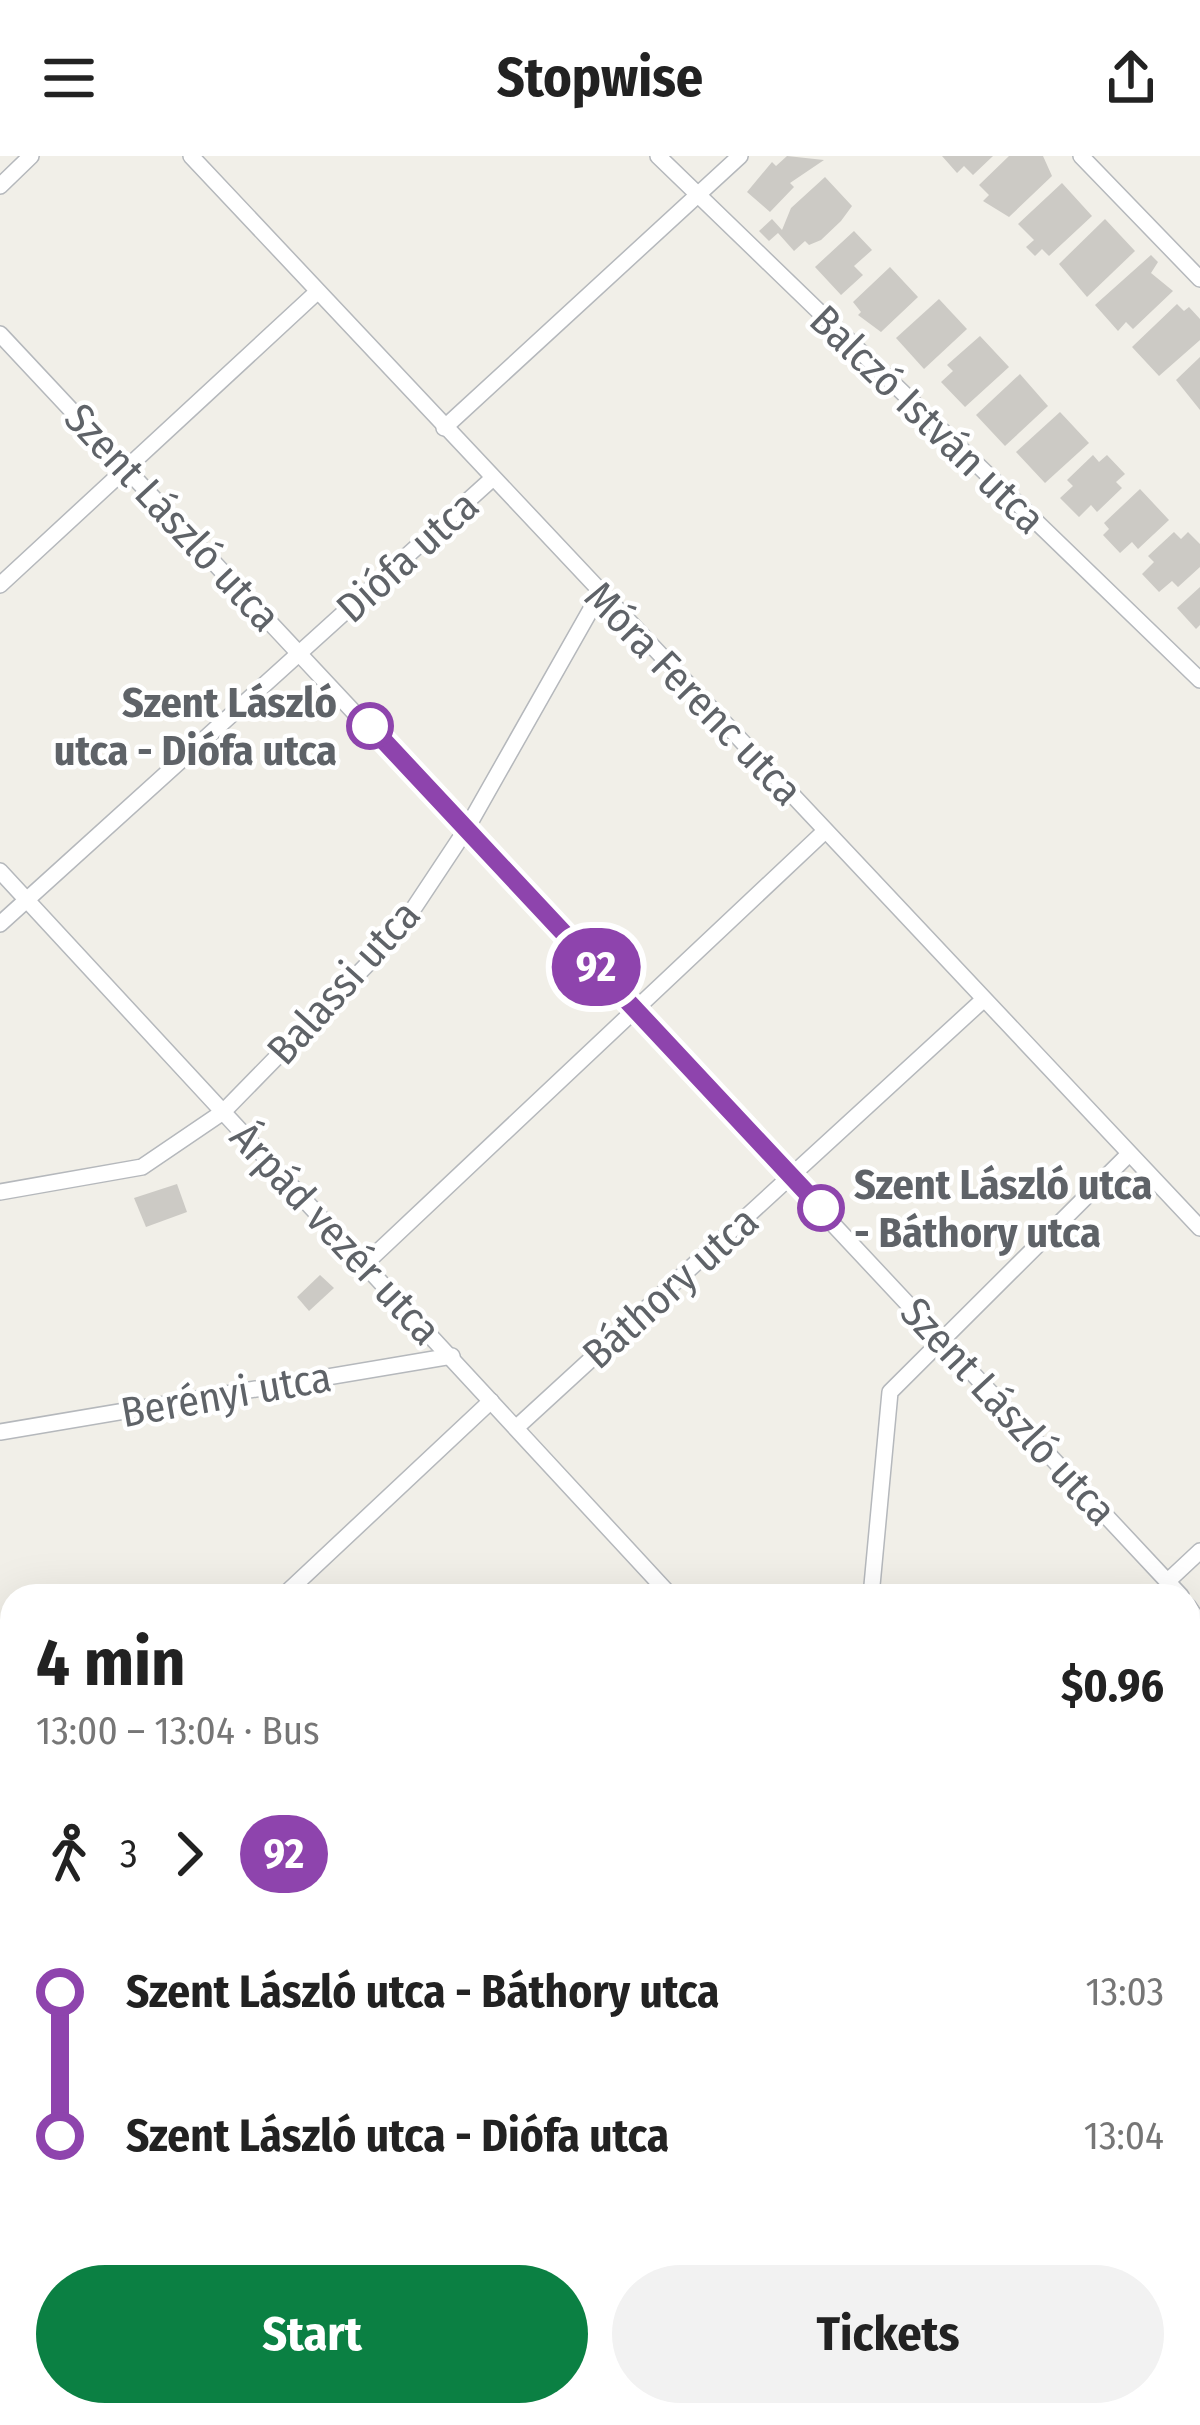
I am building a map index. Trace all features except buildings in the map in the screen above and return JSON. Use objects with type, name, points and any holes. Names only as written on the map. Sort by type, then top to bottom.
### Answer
[{"type":"street","points":[[0,186],[32,156]]},
{"type":"street","name":"Móra Ferenc utca","points":[[191,156],[599,595],[1200,1228]]},
{"type":"street","name":"Balczó István utca","points":[[658,156],[1200,680]]},
{"type":"street","points":[[444,428],[740,156]]},
{"type":"street","points":[[1082,156],[1200,279]]},
{"type":"street","points":[[0,585],[317,292]]},
{"type":"street","name":"Szent László utca","points":[[0,334],[1172,1584]]},
{"type":"street","name":"Diófa utca","points":[[0,924],[493,478]]},
{"type":"street","name":"Balassi utca","points":[[0,1192],[142,1167],[223,1112],[396,935],[467,828],[599,595]]},
{"type":"street","points":[[366,1263],[825,831]]},
{"type":"street","name":"Árpád vezér utca","points":[[0,871],[517,1426],[657,1584]]},
{"type":"street","name":"Báthory utca","points":[[517,1426],[983,1000]]},
{"type":"street","points":[[873,1584],[890,1392],[1129,1154]]},
{"type":"street","name":"Berényi utca","points":[[0,1432],[452,1356]]},
{"type":"street","points":[[296,1584],[491,1401]]},
{"type":"street","points":[[1169,1580],[1200,1550]]},
{"type":"bus line","name":"92","points":[[370,726],[821,1208]]},
{"type":"place","name":"Szent László utca - Diófa utca","points":[[370,726]]},
{"type":"place","name":"Szent László utca - Báthory utca","points":[[821,1208]]}]
